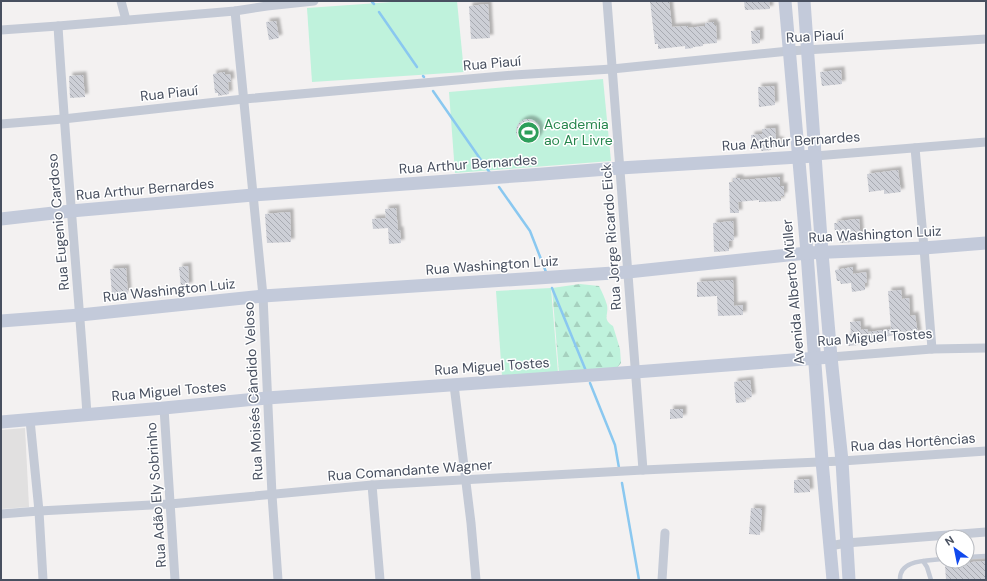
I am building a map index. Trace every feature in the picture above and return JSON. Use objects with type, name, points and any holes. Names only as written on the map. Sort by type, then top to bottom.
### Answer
[{"type":"main road","name":"Avenida Alberto Müller","points":[[785,1],[833,580]]},
{"type":"main road","points":[[804,1],[822,253],[842,461],[849,580]]},
{"type":"main road","name":"Rua Arthur Bernardes","points":[[1,219],[71,211],[253,195],[620,168],[815,156]]},
{"type":"main road","name":"Rua Washington Luiz","points":[[1,321],[80,315],[263,296],[628,272],[807,254],[986,243]]},
{"type":"main road","name":"Rua Miguel Tostes","points":[[1,422],[267,398],[831,357]]},
{"type":"street","points":[[121,1],[126,20]]},
{"type":"street","points":[[1,30],[235,11],[267,3],[314,1]]},
{"type":"street","name":"Rua Jorge Ricardo Eick","points":[[607,1],[643,470]]},
{"type":"street","name":"Rua Moisés Cândido Veloso","points":[[235,11],[263,296],[272,495],[278,580]]},
{"type":"street","name":"Rua Eugenio Cardoso","points":[[58,26],[63,119],[87,414]]},
{"type":"street","name":"Rua Piauí","points":[[1,124],[63,119],[244,99],[514,75],[612,69],[789,51],[986,39]]},
{"type":"street","name":"Rua Arthur Bernardes","points":[[815,156],[986,142]]},
{"type":"street","points":[[916,148],[932,349]]},
{"type":"street","name":"Rua Miguel Tostes","points":[[831,357],[932,349],[986,348]]},
{"type":"street","points":[[454,385],[471,523],[476,580]]},
{"type":"street","name":"Rua Adão Ely Sobrinho","points":[[164,408],[175,580]]},
{"type":"street","points":[[30,420],[39,511],[43,580]]},
{"type":"street","name":"Rua das Hortências","points":[[822,461],[842,461],[986,451]]},
{"type":"street","name":"Rua Comandante Wagner","points":[[1,514],[170,504],[372,485],[822,461]]},
{"type":"street","points":[[372,485],[380,580]]},
{"type":"street","points":[[830,546],[846,543],[986,532]]},
{"type":"street","points":[[662,580],[665,533]]},
{"type":"lane","points":[[975,557],[986,556]]},
{"type":"lane","points":[[900,580],[902,570],[908,565],[935,560]]},
{"type":"lane","points":[[923,561],[927,567],[930,580]]},
{"type":"shaded area","points":[[25,428],[29,507],[1,509],[1,430]]},
{"type":"green space","points":[[406,1],[457,1],[464,72],[312,82],[307,8]]},
{"type":"green space","points":[[603,79],[611,161],[455,173],[449,92]]},
{"type":"green space","points":[[580,284],[599,286],[604,297],[607,305],[607,319],[613,326],[620,349],[621,363],[616,369],[559,373],[552,288]]},
{"type":"green space","points":[[551,288],[558,373],[502,376],[496,291]]},
{"type":"building","points":[[650,1],[669,1],[672,27],[688,26],[688,28],[705,26],[705,23],[714,22],[714,25],[716,25],[717,43],[703,44],[703,46],[685,49],[685,46],[658,49],[658,44],[655,44]]},
{"type":"building","points":[[744,1],[769,1],[770,9],[745,10]]},
{"type":"building","points":[[488,4],[490,38],[471,39],[469,6]]},
{"type":"building","points":[[276,21],[279,38],[269,40],[266,22]]},
{"type":"building","points":[[760,30],[760,43],[752,44],[751,31]]},
{"type":"building","points":[[841,70],[842,84],[822,86],[820,72]]},
{"type":"building","points":[[225,72],[225,75],[230,74],[231,82],[228,82],[229,94],[218,96],[218,93],[215,93],[213,74]]},
{"type":"building","points":[[83,75],[85,97],[70,98],[69,76]]},
{"type":"building","points":[[774,86],[775,105],[759,107],[758,87]]},
{"type":"building","name":"Academia ao Ar Livre","points":[[528,119],[537,122],[540,131],[537,140],[528,143],[519,140],[516,131],[519,122]]},
{"type":"building","points":[[775,128],[776,140],[780,140],[780,147],[761,151],[761,149],[752,149],[751,135],[762,134],[762,129]]},
{"type":"building","points":[[898,170],[901,192],[884,194],[884,190],[869,192],[867,174]]},
{"type":"building","points":[[780,177],[780,186],[784,186],[784,196],[781,196],[781,201],[759,202],[759,200],[738,202],[739,213],[730,213],[729,182],[733,182],[733,178],[740,178],[740,180]]},
{"type":"building","points":[[396,208],[401,243],[389,244],[388,228],[373,229],[372,219],[386,218],[385,209]]},
{"type":"building","points":[[290,212],[291,242],[267,243],[265,214]]},
{"type":"building","points":[[859,219],[861,240],[840,243],[840,231],[835,232],[834,223],[838,223],[838,221]]},
{"type":"building","points":[[733,221],[734,240],[729,241],[729,251],[714,252],[713,223]]},
{"type":"building","points":[[188,266],[189,286],[181,287],[179,267]]},
{"type":"building","points":[[853,267],[853,274],[866,272],[867,282],[865,283],[865,290],[852,292],[851,283],[841,284],[840,281],[837,281],[835,270]]},
{"type":"building","points":[[126,268],[128,294],[112,295],[110,269]]},
{"type":"building","points":[[733,280],[734,306],[743,305],[743,315],[718,316],[717,296],[697,297],[697,282]]},
{"type":"building","points":[[901,290],[902,299],[909,298],[910,316],[915,315],[918,334],[910,335],[910,338],[896,338],[895,335],[879,338],[879,343],[848,346],[847,335],[851,334],[850,322],[860,321],[861,330],[867,329],[868,332],[891,329],[888,291]]},
{"type":"building","points":[[750,380],[752,397],[746,398],[746,402],[736,403],[734,382]]},
{"type":"building","points":[[670,409],[683,409],[683,418],[670,419]]},
{"type":"building","points":[[809,479],[810,492],[794,493],[794,480]]},
{"type":"building","points":[[751,508],[762,509],[760,535],[749,534]]},
{"type":"building","points":[[986,561],[986,580],[946,580],[945,569],[975,569],[975,562]]},
{"type":"waterway","points":[[379,12],[417,67]]},
{"type":"waterway","points":[[433,91],[490,173]]},
{"type":"waterway","points":[[499,187],[530,231],[546,272]]},
{"type":"waterway","points":[[552,288],[586,371]]},
{"type":"waterway","points":[[590,383],[615,445],[619,468]]},
{"type":"waterway","points":[[622,483],[639,580]]},
{"type":"place","name":"Academia ao Ar Livre","points":[[528,132]]}]
